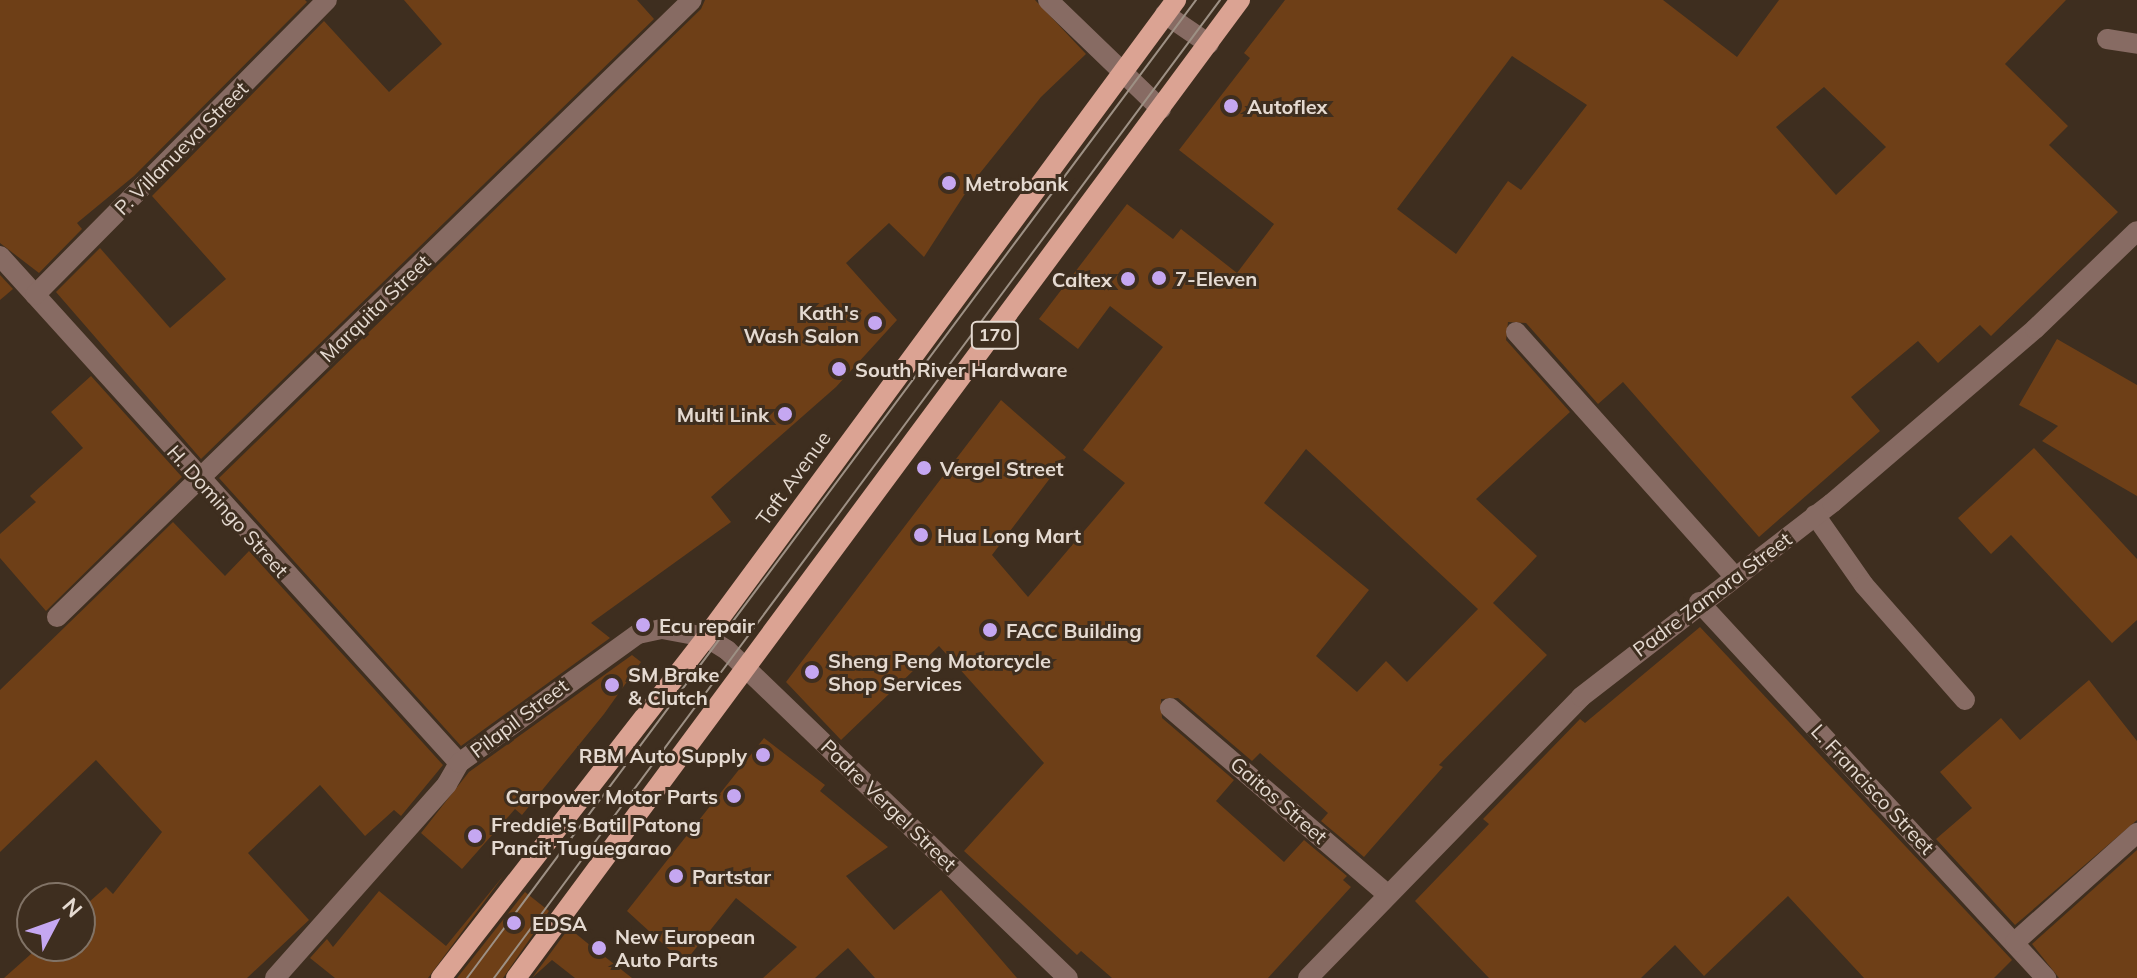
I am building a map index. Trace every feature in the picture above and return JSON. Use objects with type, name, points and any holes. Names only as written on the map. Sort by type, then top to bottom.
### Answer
[{"type":"main road","name":"170","points":[[516,978],[1240,0]]},
{"type":"main road","name":"Taft Avenue","points":[[441,978],[706,637],[1170,7]]},
{"type":"street","name":"P. Villanueva Street","points":[[35,295],[327,0]]},
{"type":"street","name":"Marquita Street","points":[[57,617],[692,0]]},
{"type":"street","points":[[1048,0],[1121,74],[1161,109]]},
{"type":"street","points":[[1170,7],[1209,44]]},
{"type":"street","points":[[2107,39],[2137,44]]},
{"type":"street","name":"Padre Zamora Street","points":[[1308,978],[1386,893],[1561,716],[1699,602],[1815,515],[2035,329],[2137,231]]},
{"type":"street","name":"H. Domingo Street","points":[[0,256],[199,480],[459,763]]},
{"type":"street","points":[[1516,332],[1734,576]]},
{"type":"street","points":[[1815,515],[1864,585],[1965,700]]},
{"type":"street","name":"L. Francisco Street","points":[[1699,602],[2046,978]]},
{"type":"street","name":"Pilapil Street","points":[[275,978],[447,784],[459,763],[638,634],[662,629],[706,637]]},
{"type":"street","name":"Padre Vergel Street","points":[[706,637],[746,667],[1068,978]]},
{"type":"street","name":"Gaitos Street","points":[[1170,708],[1386,893]]},
{"type":"street","points":[[2015,942],[2137,833]]},
{"type":"building","points":[[0,0],[307,2],[134,176],[77,223],[82,229],[39,273],[0,243]]},
{"type":"building","points":[[404,0],[637,0],[654,19],[201,459],[56,292],[100,248],[170,328],[226,279],[152,196],[324,21],[389,92],[442,44]]},
{"type":"building","points":[[705,0],[1035,0],[1086,54],[1041,97],[972,183],[924,257],[889,223],[846,263],[897,320],[836,387],[711,497],[731,522],[591,623],[610,638],[461,746],[219,478],[701,9]]},
{"type":"building","points":[[1285,0],[1663,0],[1737,57],[1779,0],[2066,0],[2005,64],[2068,126],[2049,145],[2118,212],[1991,336],[1980,325],[1938,363],[1918,341],[1851,397],[1880,431],[1759,537],[1623,382],[1598,404],[1526,323],[1508,322],[1506,340],[1570,412],[1476,499],[1537,556],[1493,603],[1547,655],[1439,765],[1443,767],[1364,857],[1321,821],[1328,813],[1260,753],[1252,761],[1178,698],[1161,699],[1162,718],[1234,780],[1216,801],[1284,862],[1304,840],[1347,876],[1343,880],[1351,887],[1268,978],[1112,978],[1081,951],[1077,955],[964,851],[1044,763],[939,646],[841,740],[786,682],[1001,400],[1066,457],[992,555],[1028,597],[1125,483],[1083,450],[1163,347],[1110,306],[1078,349],[1039,319],[1127,204],[1173,239],[1181,229],[1237,273],[1274,224],[1179,150],[1250,58],[1244,53]],"holes":[[[1512,56],[1587,105],[1521,190],[1508,181],[1456,254],[1397,209]],[[1824,87],[1886,147],[1836,195],[1776,127]],[[1306,449],[1478,609],[1407,682],[1386,661],[1357,692],[1316,656],[1369,590],[1264,503]]]},
{"type":"building","points":[[0,275],[13,289],[0,300]]},
{"type":"building","points":[[2057,339],[2137,385],[2137,496],[2042,441],[2058,426],[2019,405]]},
{"type":"building","points":[[91,376],[182,477],[46,611],[0,558],[0,534],[36,502],[30,496],[83,448],[51,412]]},
{"type":"building","points":[[2034,448],[2137,559],[2137,620],[2112,643],[2011,535],[1991,554],[1958,518]]},
{"type":"building","points":[[173,522],[225,576],[249,551],[443,765],[401,816],[394,810],[365,836],[320,785],[248,853],[309,920],[247,978],[4,978],[22,962],[96,962],[96,896],[106,887],[113,894],[162,832],[96,760],[0,852],[0,690]]},
{"type":"building","points":[[1700,627],[2012,960],[1994,978],[1864,978],[1788,896],[1704,976],[1675,945],[1641,978],[1489,978],[1415,901],[1489,824],[1483,819],[1580,719],[1585,723]]},
{"type":"building","points":[[632,655],[641,662],[604,714],[522,815],[515,809],[462,869],[421,833],[469,772]]},
{"type":"building","points":[[2089,680],[2137,741],[2137,820],[2015,925],[1936,839],[1972,808],[1940,772],[2001,718],[2020,740]]},
{"type":"building","points":[[764,738],[825,785],[820,791],[888,847],[846,876],[894,930],[941,890],[1017,978],[875,978],[848,948],[815,978],[763,978],[797,947],[736,898],[684,963],[627,911]]},
{"type":"building","points":[[2137,850],[2137,978],[2059,978],[2032,944]]},
{"type":"building","points":[[504,875],[428,978],[335,978],[310,958],[327,939],[333,947],[379,891],[446,946]]},
{"type":"building","points":[[525,892],[549,911],[503,978],[457,978]]},
{"type":"building","points":[[569,928],[632,978],[575,978],[552,960],[532,978]]},
{"type":"tram line","points":[[467,978],[1196,0]]},
{"type":"tram line","points":[[494,978],[1220,0]]},
{"type":"place","name":"Autoflex","points":[[1231,106]]},
{"type":"place","name":"Metrobank","points":[[949,183]]},
{"type":"place","name":"7-Eleven","points":[[1159,278]]},
{"type":"place","name":"Caltex","points":[[1128,279]]},
{"type":"place","name":"Kath's Wash Salon","points":[[875,323]]},
{"type":"place","name":"South River Hardware","points":[[839,369]]},
{"type":"place","name":"Multi Link","points":[[785,414]]},
{"type":"place","name":"Vergel Street","points":[[924,468]]},
{"type":"place","name":"Hua Long Mart","points":[[921,535]]},
{"type":"place","name":"Ecu repair","points":[[643,625]]},
{"type":"place","name":"FACC Building","points":[[990,630]]},
{"type":"place","name":"Sheng Peng Motorcycle Shop Services","points":[[812,672]]},
{"type":"place","name":"SM Brake & Clutch","points":[[612,685]]},
{"type":"place","name":"RBM Auto Supply","points":[[763,755]]},
{"type":"place","name":"Carpower Motor Parts","points":[[734,796]]},
{"type":"place","name":"Freddie's Batil Patong Pancit Tuguegarao","points":[[475,836]]},
{"type":"place","name":"Partstar","points":[[676,876]]},
{"type":"place","name":"EDSA","points":[[514,923]]},
{"type":"place","name":"New European Auto Parts","points":[[599,948]]}]
